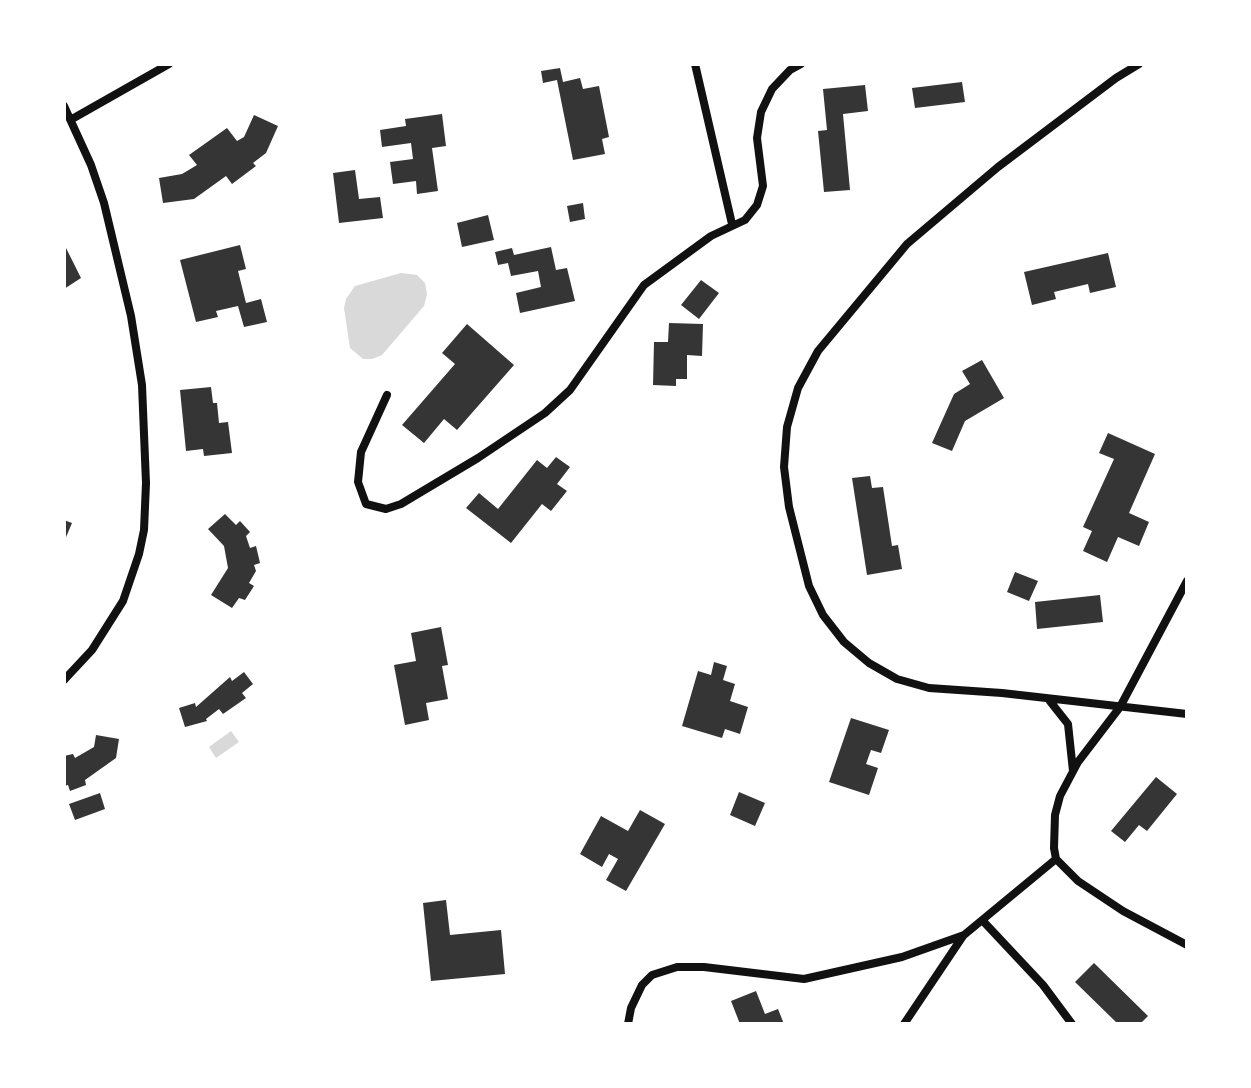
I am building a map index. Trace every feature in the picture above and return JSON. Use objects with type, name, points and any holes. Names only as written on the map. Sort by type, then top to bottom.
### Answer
[{"type":"street","points":[[72,119],[169,64]]},
{"type":"street","points":[[695,64],[732,224]]},
{"type":"street","points":[[387,395],[361,452],[358,473],[366,504],[386,509],[401,504],[478,458],[545,413],[570,390],[644,285],[711,236],[745,220],[757,205],[763,186],[757,138],[761,112],[772,89],[790,70],[801,64]]},
{"type":"street","points":[[1139,64],[998,167],[907,244],[818,351],[798,388],[787,427],[784,467],[789,507],[809,586],[823,615],[844,642],[869,663],[897,679],[929,688],[1187,714]]},
{"type":"street","points":[[64,106],[72,119],[104,203],[131,316],[142,385],[146,483],[144,530],[123,601],[92,650],[64,680]]},
{"type":"street","points":[[1187,581],[1120,707],[1073,771],[1060,796],[1055,815],[1056,859],[1078,881],[1123,911],[1187,945]]},
{"type":"street","points":[[1049,699],[1068,724],[1073,771]]},
{"type":"street","points":[[628,1024],[631,1008],[642,985],[652,975],[677,967],[704,967],[804,979],[902,957],[964,935],[1056,859]]},
{"type":"street","points":[[983,921],[1043,985],[1072,1024]]},
{"type":"street","points":[[904,1024],[964,935]]},
{"type":"shaded area","points":[[401,273],[417,275],[425,283],[427,294],[424,306],[382,355],[363,359],[350,348],[344,308],[346,299],[355,286]]},
{"type":"shaded area","points":[[231,731],[239,742],[216,758],[209,747]]},
{"type":"building","points":[[560,68],[563,82],[580,78],[583,89],[599,86],[609,137],[602,139],[605,154],[573,160],[557,80],[543,83],[541,71]]},
{"type":"building","points":[[962,82],[965,102],[915,108],[912,88]]},
{"type":"building","points":[[865,85],[868,111],[843,114],[850,190],[824,192],[818,131],[827,130],[823,89]]},
{"type":"building","points":[[442,114],[446,146],[432,148],[438,191],[417,194],[416,181],[393,184],[390,162],[413,159],[411,143],[382,147],[380,130],[406,126],[405,119]]},
{"type":"building","points":[[254,115],[278,126],[266,153],[253,163],[256,166],[232,184],[226,176],[194,199],[163,203],[159,178],[182,174],[197,165],[189,155],[227,128],[237,141],[244,137]]},
{"type":"building","points":[[355,170],[359,199],[380,197],[383,218],[339,223],[333,173]]},
{"type":"building","points":[[583,203],[585,219],[570,222],[567,206]]},
{"type":"building","points":[[488,215],[494,240],[462,247],[457,223]]},
{"type":"building","points":[[64,244],[81,278],[64,289]]},
{"type":"building","points":[[240,245],[246,269],[238,271],[246,303],[261,299],[267,322],[244,327],[238,306],[216,311],[218,317],[196,322],[180,260]]},
{"type":"building","points":[[551,247],[556,270],[567,268],[575,301],[520,313],[516,293],[541,287],[538,271],[511,276],[508,263],[498,265],[495,252],[512,248],[514,255]]},
{"type":"building","points":[[1108,253],[1116,287],[1090,293],[1088,284],[1054,292],[1056,299],[1032,305],[1024,272]]},
{"type":"building","points":[[701,280],[719,293],[699,319],[681,305]]},
{"type":"building","points":[[669,323],[703,324],[702,356],[687,355],[687,379],[676,379],[676,386],[653,385],[654,342],[668,342]]},
{"type":"building","points":[[467,324],[514,365],[457,430],[444,419],[424,443],[402,425],[455,364],[442,353]]},
{"type":"building","points":[[982,360],[1004,398],[965,421],[952,451],[932,443],[954,394],[970,384],[962,371]]},
{"type":"building","points":[[211,387],[219,423],[228,422],[232,453],[204,456],[203,449],[186,451],[180,390]]},
{"type":"building","points":[[1108,433],[1155,454],[1129,513],[1149,522],[1139,546],[1118,537],[1107,562],[1083,551],[1092,531],[1083,527],[1114,459],[1099,453]]},
{"type":"building","points":[[556,457],[570,467],[557,484],[567,491],[551,511],[542,504],[511,543],[466,508],[479,493],[498,509],[537,460],[547,468]]},
{"type":"building","points":[[870,476],[872,488],[883,487],[892,546],[898,545],[902,569],[867,575],[852,478]]},
{"type":"building","points":[[225,514],[236,525],[240,521],[250,532],[246,536],[250,548],[256,546],[260,563],[254,565],[256,571],[249,583],[254,586],[245,600],[239,598],[232,608],[211,595],[228,568],[224,546],[208,529]]},
{"type":"building","points":[[64,520],[72,523],[64,542]]},
{"type":"building","points":[[1015,572],[1038,581],[1029,601],[1007,592]]},
{"type":"building","points":[[1100,595],[1103,622],[1037,629],[1035,602]]},
{"type":"building","points":[[441,627],[448,665],[442,666],[448,699],[426,703],[429,720],[405,725],[394,665],[416,661],[411,633]]},
{"type":"building","points":[[714,662],[727,666],[723,680],[735,684],[730,701],[748,707],[740,734],[725,729],[722,738],[682,726],[698,671],[711,675]]},
{"type":"building","points":[[244,672],[253,684],[242,693],[246,698],[223,714],[219,709],[207,721],[185,727],[179,708],[195,703],[196,707],[230,677],[232,681]]},
{"type":"building","points":[[851,718],[889,730],[881,753],[871,750],[866,764],[878,768],[869,795],[829,782]]},
{"type":"building","points":[[96,735],[119,739],[116,758],[85,780],[86,785],[70,791],[68,785],[64,786],[64,756],[73,754],[75,758],[94,747]]},
{"type":"building","points":[[1156,777],[1177,794],[1147,831],[1139,825],[1125,842],[1111,831]]},
{"type":"building","points":[[739,792],[765,803],[755,826],[730,815]]},
{"type":"building","points":[[100,793],[105,809],[75,820],[69,804]]},
{"type":"building","points":[[640,810],[665,824],[626,891],[606,880],[618,859],[609,854],[602,867],[580,854],[601,816],[628,831]]},
{"type":"building","points":[[446,900],[450,935],[501,930],[505,974],[431,981],[423,903]]},
{"type":"building","points":[[1094,963],[1148,1016],[1140,1024],[1118,1024],[1075,982]]},
{"type":"building","points":[[756,991],[765,1014],[778,1009],[784,1024],[740,1024],[731,1001]]}]
